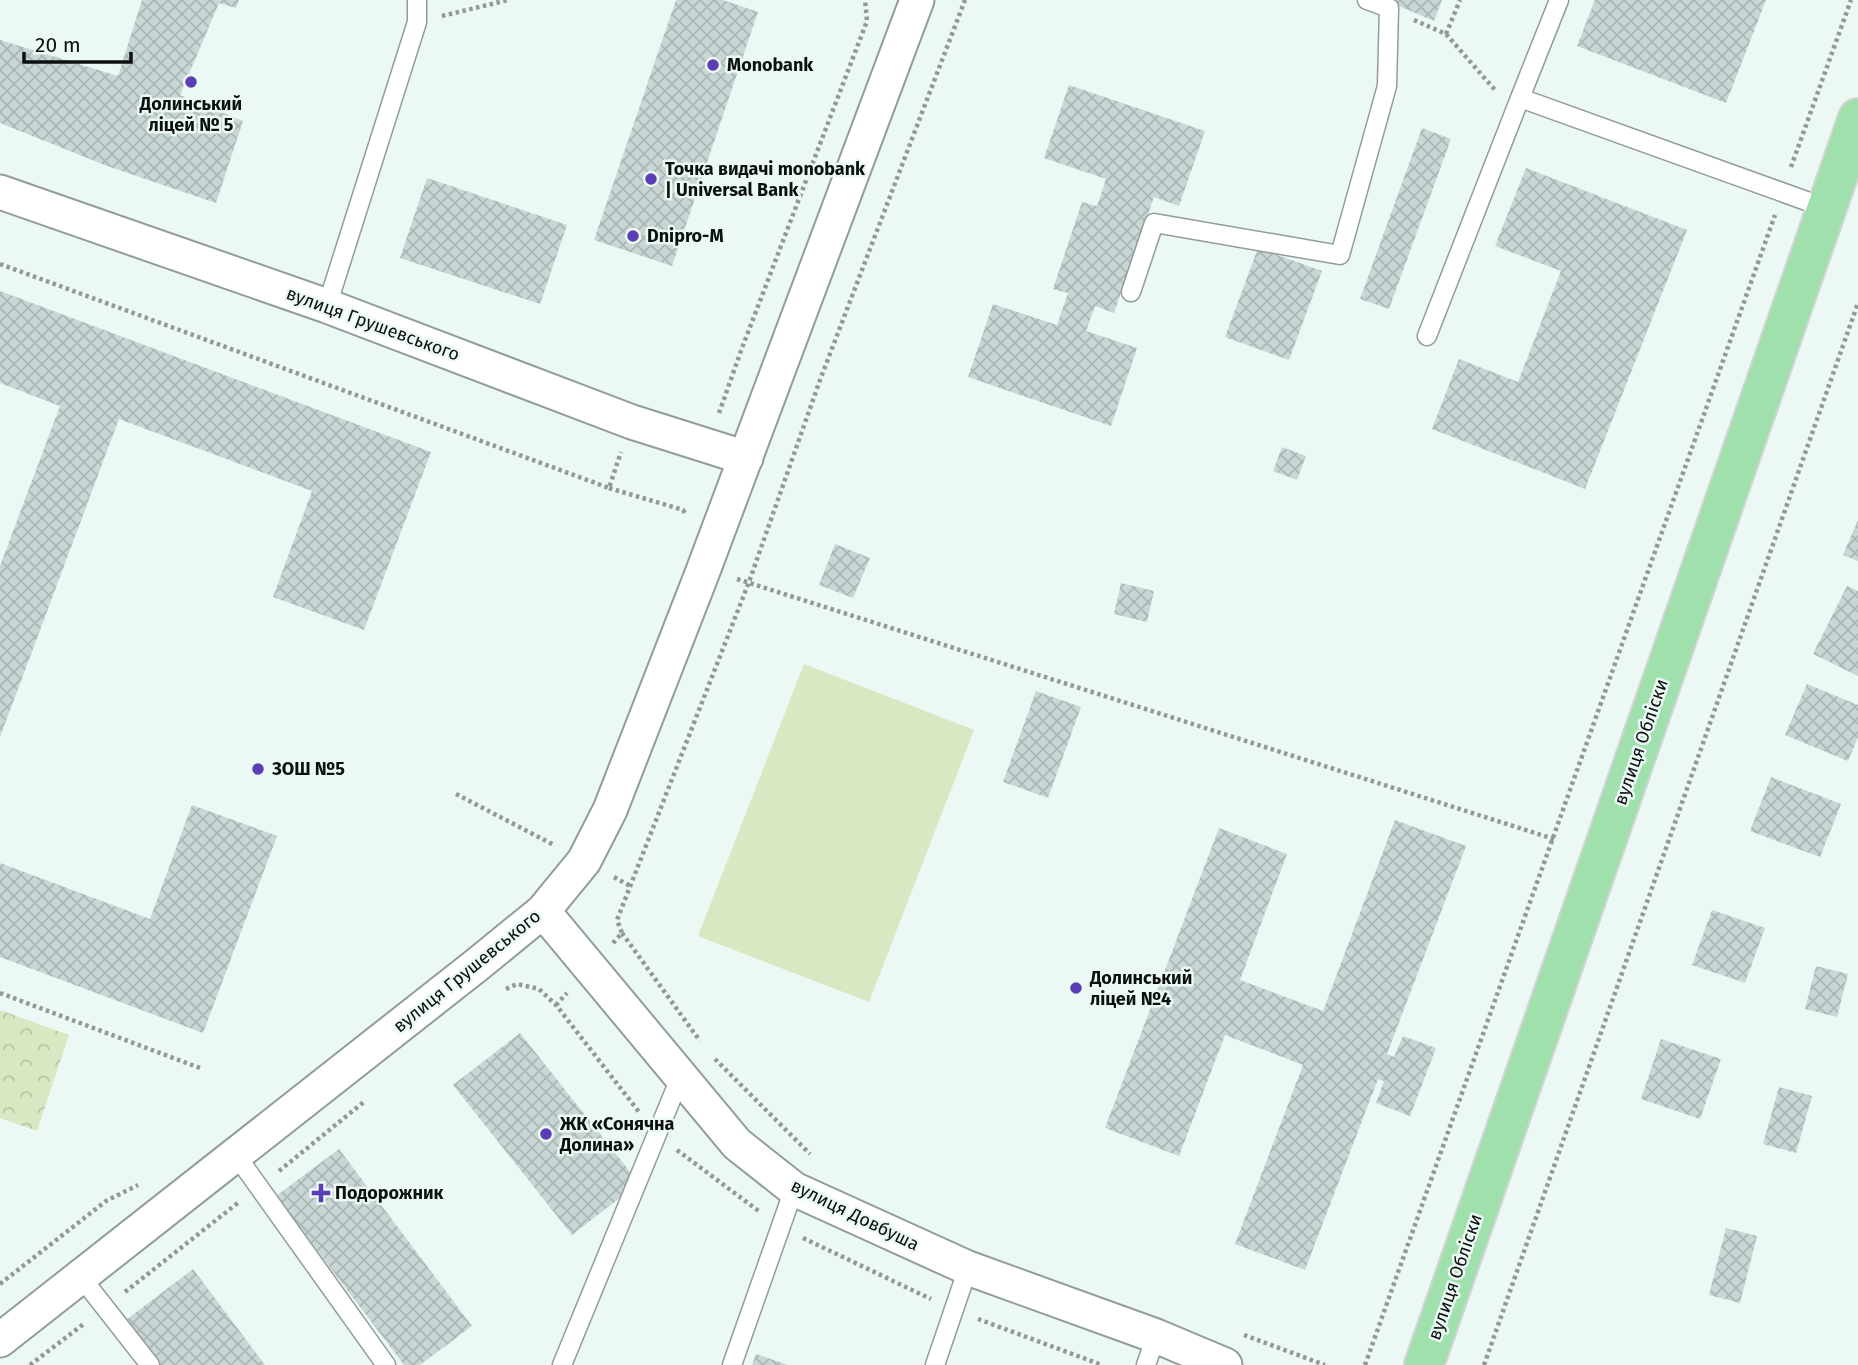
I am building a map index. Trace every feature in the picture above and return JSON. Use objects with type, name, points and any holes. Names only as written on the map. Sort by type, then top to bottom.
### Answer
[{"type":"main road","name":"вулиця Обліски","points":[[1424,1365],[1858,118]]},
{"type":"street","name":"вулиця Грушевського","points":[[0,1340],[543,911],[584,861],[610,810],[704,571],[915,1]]},
{"type":"street","name":"вулиця Грушевського","points":[[0,192],[327,306],[632,422],[746,458]]},
{"type":"street","name":"вулиця Довбуша","points":[[543,911],[737,1144],[794,1189],[1151,1351],[1224,1365]]},
{"type":"lane","points":[[327,306],[417,22],[417,0]]},
{"type":"lane","points":[[1131,292],[1154,223],[1340,255],[1387,86],[1389,8],[1367,0]]},
{"type":"lane","points":[[1427,336],[1559,0]]},
{"type":"lane","points":[[1517,105],[1826,208]]},
{"type":"lane","points":[[562,1365],[680,1078]]},
{"type":"lane","points":[[236,1155],[386,1365]]},
{"type":"lane","points":[[732,1365],[794,1189]]},
{"type":"lane","points":[[935,1365],[968,1268]]},
{"type":"lane","points":[[81,1277],[149,1365]]},
{"type":"path","points":[[417,22],[508,0]]},
{"type":"path","points":[[713,448],[720,411],[742,348],[867,21],[865,0]]},
{"type":"path","points":[[701,1042],[622,933],[617,920],[749,582],[820,380],[965,0]]},
{"type":"path","points":[[1446,34],[1460,0]]},
{"type":"path","points":[[1365,1365],[1851,0]]},
{"type":"path","points":[[1389,8],[1446,34],[1517,105]]},
{"type":"path","points":[[0,264],[608,488],[683,510],[691,523]]},
{"type":"path","points":[[1484,1365],[1858,303]]},
{"type":"path","points":[[608,488],[632,422]]},
{"type":"path","points":[[704,571],[749,582],[1554,839]]},
{"type":"path","points":[[456,794],[632,887]]},
{"type":"path","points":[[546,855],[553,844]]},
{"type":"path","points":[[556,1005],[622,933]]},
{"type":"path","points":[[500,992],[517,984],[539,989],[556,1005],[657,1135]]},
{"type":"path","points":[[0,993],[200,1068]]},
{"type":"path","points":[[709,1053],[817,1161]]},
{"type":"path","points":[[30,1365],[374,1094]]},
{"type":"path","points":[[0,1284],[106,1200],[149,1180]]},
{"type":"path","points":[[1235,1331],[1325,1365]]},
{"type":"green space","points":[[804,664],[974,730],[869,1002],[698,936]]},
{"type":"green space","points":[[0,1010],[69,1035],[37,1131],[0,1118]]},
{"type":"building","points":[[142,0],[239,0],[236,8],[219,3],[180,95],[243,121],[216,203],[107,166],[0,123],[0,40],[118,76]]},
{"type":"building","points":[[676,0],[723,0],[758,12],[672,266],[594,240]]},
{"type":"building","points":[[1385,0],[1442,0],[1434,21]]},
{"type":"building","points":[[1595,0],[1766,0],[1726,103],[1577,46]]},
{"type":"building","points":[[1069,85],[1205,131],[1179,206],[1154,197],[1114,313],[1095,306],[1086,331],[1137,348],[1111,426],[968,377],[993,304],[1057,325],[1068,293],[1053,289],[1082,202],[1097,206],[1106,179],[1044,158]]},
{"type":"building","points":[[1422,128],[1451,139],[1389,309],[1360,299]]},
{"type":"building","points":[[1526,168],[1687,230],[1585,489],[1432,429],[1459,359],[1518,382],[1561,271],[1495,246]]},
{"type":"building","points":[[427,178],[567,225],[540,304],[400,258]]},
{"type":"building","points":[[1258,248],[1322,271],[1289,360],[1225,337]]},
{"type":"building","points":[[0,291],[431,452],[364,630],[273,597],[312,491],[119,419],[0,737],[0,566],[60,406],[0,383]]},
{"type":"building","points":[[1282,447],[1306,456],[1297,480],[1273,471]]},
{"type":"building","points":[[1858,520],[1858,561],[1843,555]]},
{"type":"building","points":[[835,544],[870,558],[853,598],[819,585]]},
{"type":"building","points":[[1121,583],[1154,591],[1147,622],[1114,614]]},
{"type":"building","points":[[1847,586],[1858,591],[1858,676],[1813,654]]},
{"type":"building","points":[[1807,684],[1858,705],[1858,737],[1848,761],[1785,735]]},
{"type":"building","points":[[1036,691],[1081,707],[1048,798],[1003,782]]},
{"type":"building","points":[[1771,777],[1841,804],[1820,857],[1750,831]]},
{"type":"building","points":[[192,805],[277,836],[203,1033],[0,957],[0,863],[150,919]]},
{"type":"building","points":[[1395,820],[1466,846],[1387,1054],[1394,1057],[1403,1036],[1436,1048],[1410,1116],[1376,1103],[1384,1081],[1378,1079],[1305,1270],[1235,1244],[1303,1065],[1225,1035],[1179,1156],[1105,1128],[1219,828],[1287,854],[1240,980],[1323,1011]]},
{"type":"building","points":[[1712,910],[1765,928],[1745,983],[1692,965]]},
{"type":"building","points":[[1816,966],[1848,974],[1837,1017],[1805,1009]]},
{"type":"building","name":"ЖК «Сонячна Долина»","points":[[520,1033],[639,1183],[572,1235],[453,1085]]},
{"type":"building","points":[[1661,1039],[1721,1059],[1700,1119],[1641,1099]]},
{"type":"building","points":[[1779,1087],[1812,1096],[1796,1153],[1763,1144]]},
{"type":"building","points":[[339,1149],[472,1326],[420,1365],[404,1365],[276,1196]]},
{"type":"building","points":[[1726,1228],[1757,1236],[1740,1303],[1709,1295]]},
{"type":"building","points":[[193,1269],[265,1365],[159,1365],[126,1320]]},
{"type":"building","points":[[756,1354],[788,1365],[752,1365]]},
{"type":"place","name":"Monobank","points":[[713,65]]},
{"type":"place","name":"Долинський ліцей № 5","points":[[191,82]]},
{"type":"place","name":"Точка видачі monobank | Universal Bank","points":[[651,179]]},
{"type":"place","name":"Dnipro-M","points":[[633,236]]},
{"type":"place","name":"ЗОШ №5","points":[[258,769]]},
{"type":"place","name":"Долинський ліцей №4","points":[[1076,988]]},
{"type":"place","name":"ЖК «Сонячна Долина»","points":[[546,1134]]},
{"type":"place","name":"Подорожник","points":[[321,1193]]}]
